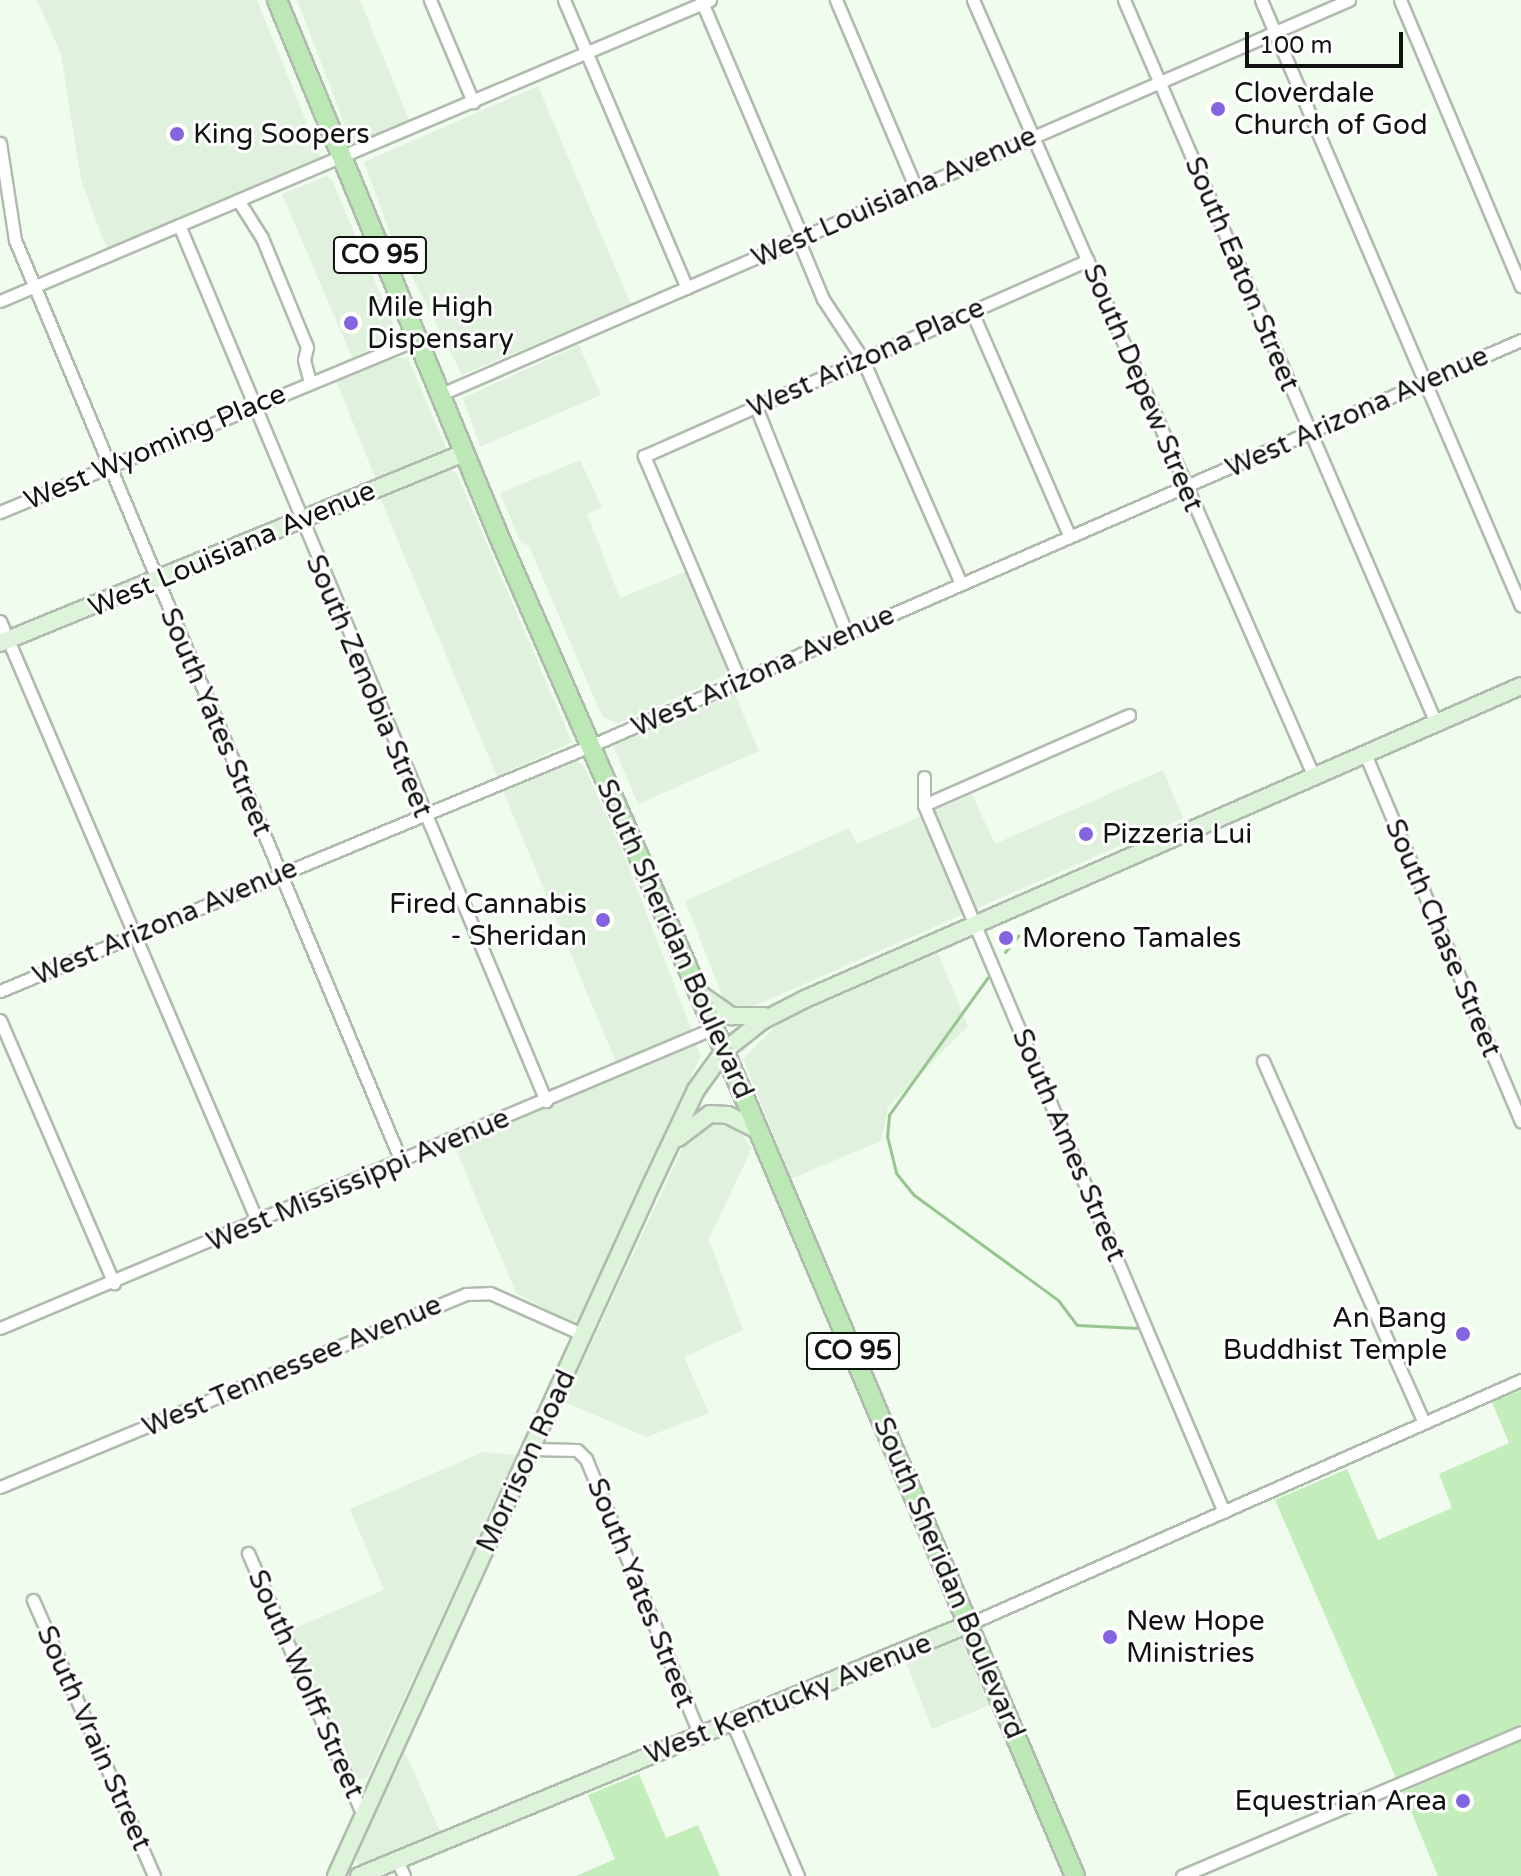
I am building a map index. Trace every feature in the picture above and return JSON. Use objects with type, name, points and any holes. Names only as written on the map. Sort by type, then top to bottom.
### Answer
[{"type":"main road","name":"South Sheridan Boulevard","points":[[277,0],[338,157],[439,395],[759,1131],[1075,1876]]},
{"type":"main road","name":"West Louisiana Avenue","points":[[4,642],[464,453]]},
{"type":"main road","points":[[724,1051],[774,1014],[1521,686]]},
{"type":"main road","points":[[697,990],[732,1016],[774,1014]]},
{"type":"main road","name":"Morrison Road","points":[[336,1876],[696,1090],[724,1051]]},
{"type":"main road","points":[[667,1152],[690,1126],[710,1114],[728,1115],[759,1131]]},
{"type":"main road","name":"West Kentucky Avenue","points":[[359,1876],[401,1868],[700,1735],[969,1624]]},
{"type":"street","points":[[430,0],[473,102]]},
{"type":"street","points":[[564,0],[687,288]]},
{"type":"street","points":[[836,0],[915,186]]},
{"type":"street","name":"South Depew Street","points":[[973,0],[1088,260],[1183,488],[1214,546],[1314,777]]},
{"type":"street","name":"South Eaton Street","points":[[1124,0],[1436,723]]},
{"type":"street","points":[[1261,0],[1521,606]]},
{"type":"street","name":"West Louisiana Avenue","points":[[439,395],[1349,0]]},
{"type":"street","points":[[1400,0],[1521,287]]},
{"type":"street","points":[[0,301],[587,54],[705,1],[823,299],[862,358],[961,584]]},
{"type":"street","name":"South Yates Street","points":[[0,143],[15,240],[33,287],[107,469],[401,1161]]},
{"type":"street","name":"West Wyoming Place","points":[[238,200],[262,238],[307,347],[304,360],[310,382]]},
{"type":"street","name":"South Zenobia Street","points":[[179,225],[299,520],[546,1101]]},
{"type":"street","name":"West Arizona Place","points":[[740,681],[644,456],[1088,260]]},
{"type":"street","points":[[972,312],[1070,537]]},
{"type":"street","name":"West Wyoming Place","points":[[0,512],[416,340]]},
{"type":"street","name":"West Arizona Avenue","points":[[0,991],[590,746],[1521,340]]},
{"type":"street","points":[[756,407],[847,634]]},
{"type":"street","points":[[0,621],[4,642],[258,1223]]},
{"type":"street","points":[[924,805],[1129,715]]},
{"type":"street","name":"South Chase Street","points":[[1365,754],[1521,1121]]},
{"type":"street","name":"South Ames Street","points":[[924,777],[924,805],[1224,1512]]},
{"type":"street","points":[[0,1020],[114,1283]]},
{"type":"street","name":"West Mississippi Avenue","points":[[0,1328],[258,1223],[714,1028]]},
{"type":"street","points":[[1263,1061],[1424,1423]]},
{"type":"street","name":"West Tennessee Avenue","points":[[0,1487],[466,1294],[490,1293],[584,1335]]},
{"type":"street","name":"West Kentucky Avenue","points":[[969,1624],[1521,1380]]},
{"type":"street","name":"South Yates Street","points":[[532,1449],[577,1450],[586,1459],[700,1735]]},
{"type":"street","name":"South Wolff Street","points":[[248,1553],[363,1815]]},
{"type":"street","name":"South Vrain Street","points":[[33,1600],[154,1876]]},
{"type":"street","name":"South Yates Street","points":[[732,1722],[798,1876]]},
{"type":"street","points":[[1182,1876],[1521,1732]]},
{"type":"shaded area","points":[[37,0],[257,0],[321,158],[107,250],[81,180],[61,55]]},
{"type":"shaded area","points":[[297,0],[360,0],[410,122],[356,145],[351,141]]},
{"type":"shaded area","points":[[538,86],[631,304],[462,375],[389,231],[364,162]]},
{"type":"shaded area","points":[[326,176],[332,180],[398,336],[352,358],[282,194]]},
{"type":"shaded area","points":[[579,345],[601,395],[480,447],[463,398]]},
{"type":"shaded area","points":[[392,358],[408,358],[447,450],[377,482],[336,381]]},
{"type":"shaded area","points":[[580,460],[602,507],[587,514],[620,598],[687,571],[728,674],[618,724],[602,716],[529,546],[521,543],[500,493]]},
{"type":"shaded area","points":[[449,469],[457,474],[572,742],[497,777],[380,498]]},
{"type":"shaded area","points":[[733,690],[759,751],[638,804],[612,744]]},
{"type":"shaded area","points":[[576,760],[584,766],[620,845],[693,1033],[617,1065],[503,791]]},
{"type":"shaded area","points":[[1163,770],[1183,818],[747,1009],[724,1000],[685,901],[849,828],[857,844],[972,794],[995,844]]},
{"type":"shaded area","points":[[937,951],[968,1026],[888,1107],[881,1141],[791,1179],[743,1059],[783,1019]]},
{"type":"shaded area","points":[[696,1045],[701,1055],[582,1321],[575,1325],[516,1293],[454,1145]]},
{"type":"shaded area","points":[[708,1120],[730,1120],[752,1148],[709,1239],[743,1330],[684,1357],[709,1413],[647,1437],[564,1402],[689,1134]]},
{"type":"shaded area","points":[[483,1452],[517,1455],[367,1778],[355,1780],[291,1630],[384,1590],[350,1509]]},
{"type":"shaded area","points":[[961,1638],[990,1705],[932,1729],[905,1660]]},
{"type":"shaded area","points":[[405,1752],[441,1833],[363,1868],[354,1859]]},
{"type":"green space","points":[[1521,1390],[1521,1724],[1396,1778],[1275,1500],[1347,1469],[1378,1540],[1452,1508],[1439,1474],[1509,1443],[1492,1402]]},
{"type":"green space","points":[[1521,1741],[1521,1876],[1438,1876],[1403,1792]]},
{"type":"green space","points":[[639,1774],[666,1838],[698,1825],[720,1876],[576,1876],[615,1859],[588,1795]]},
{"type":"waterway","points":[[1005,952],[1018,936]]},
{"type":"waterway","points":[[988,977],[889,1115],[887,1136],[896,1173],[914,1195],[1058,1300],[1077,1325],[1138,1328]]},
{"type":"place","name":"Cloverdale Church of God","points":[[1218,109]]},
{"type":"place","name":"King Soopers","points":[[177,134]]},
{"type":"place","name":"Mile High Dispensary","points":[[351,323]]},
{"type":"place","name":"Pizzeria Lui","points":[[1086,834]]},
{"type":"place","name":"Fired Cannabis - Sheridan","points":[[603,920]]},
{"type":"place","name":"Moreno Tamales","points":[[1006,938]]},
{"type":"place","name":"An Bang Buddhist Temple","points":[[1463,1334]]},
{"type":"place","name":"New Hope Ministries","points":[[1110,1637]]},
{"type":"place","name":"Equestrian Area","points":[[1463,1801]]}]
